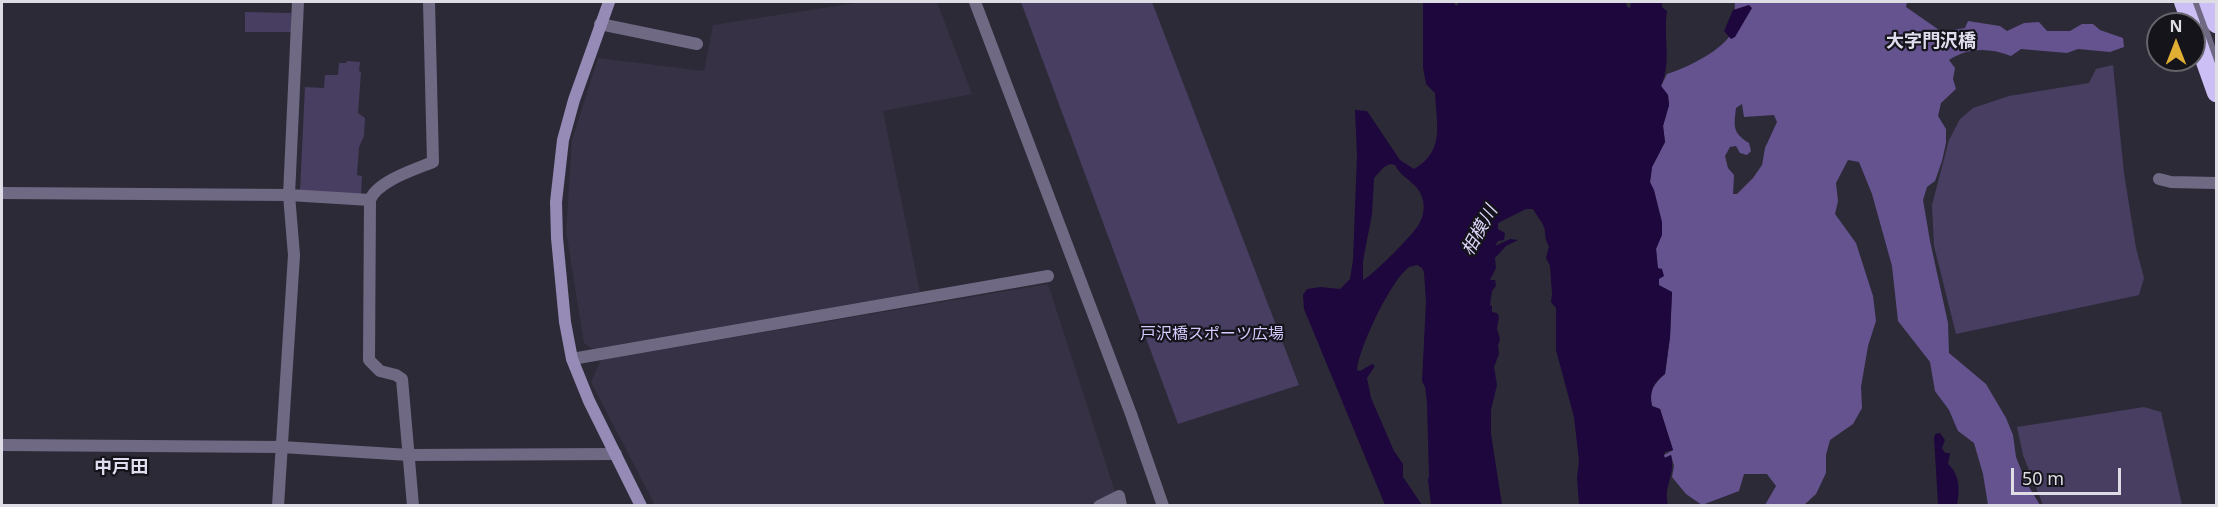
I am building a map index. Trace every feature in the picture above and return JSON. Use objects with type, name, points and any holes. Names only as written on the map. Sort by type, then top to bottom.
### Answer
[{"type":"highway","points":[[2208,2],[2217,24]]},
{"type":"highway","points":[[2206,63],[2217,93]]},
{"type":"street","points":[[278,506],[294,255],[289,195],[298,2]]},
{"type":"street","points":[[413,506],[402,379],[380,371],[369,360],[370,200],[372,195],[395,178],[433,162],[429,2]]},
{"type":"street","points":[[609,2],[574,100],[563,140],[558,181],[557,238],[565,322],[572,359],[641,506]]},
{"type":"street","points":[[975,2],[1131,414],[1163,506]]},
{"type":"street","points":[[2193,2],[2217,66]]},
{"type":"street","points":[[600,24],[675,44],[697,44]]},
{"type":"street","points":[[2159,179],[2171,182],[2217,183]]},
{"type":"street","points":[[2,193],[289,195],[370,200]]},
{"type":"street","points":[[572,359],[1048,276]]},
{"type":"street","points":[[2,445],[282,447],[409,455],[616,454]]},
{"type":"street","points":[[1099,506],[1119,496],[1121,506]]},
{"type":"shaded area","points":[[862,2],[937,2],[972,94],[883,111],[920,292],[593,349],[584,343],[566,231],[572,140],[598,58],[704,71],[713,25]]},
{"type":"shaded area","points":[[1735,2],[1907,2],[1906,7],[1942,32],[1965,28],[1968,21],[2000,26],[2007,31],[2024,23],[2039,22],[2047,31],[2070,31],[2082,24],[2093,24],[2100,30],[2123,38],[2124,47],[2110,52],[2078,49],[2067,53],[2021,49],[2011,56],[1995,51],[1980,50],[1964,53],[1949,60],[1955,68],[1953,79],[1956,89],[1941,103],[1938,116],[1946,129],[1946,143],[1935,181],[1927,187],[1923,200],[1948,323],[1949,353],[1986,384],[2006,418],[2013,435],[2016,457],[2026,482],[2040,505],[1988,505],[1983,474],[1974,443],[1958,431],[1949,410],[1935,391],[1930,362],[1898,321],[1892,266],[1872,194],[1859,162],[1848,160],[1836,183],[1838,201],[1835,214],[1856,243],[1873,296],[1876,321],[1868,346],[1861,387],[1862,408],[1853,424],[1830,440],[1826,455],[1826,473],[1816,494],[1804,505],[1765,505],[1776,486],[1767,474],[1744,474],[1739,491],[1702,505],[1686,494],[1672,477],[1674,466],[1671,455],[1664,458],[1664,455],[1673,450],[1660,409],[1652,406],[1651,400],[1653,388],[1665,374],[1670,337],[1672,292],[1659,286],[1656,249],[1660,238],[1650,182],[1652,167],[1665,142],[1663,126],[1669,105],[1668,95],[1661,86],[1667,74],[1704,57],[1729,37],[1734,27]],"holes":[[[1742,104],[1744,117],[1774,115],[1777,122],[1765,148],[1762,165],[1753,178],[1737,194],[1733,194],[1734,175],[1728,168],[1725,156],[1730,147],[1736,146],[1740,153],[1747,155],[1751,151],[1749,143],[1740,136],[1735,128],[1736,108]]]},
{"type":"shaded area","points":[[1048,284],[1115,492],[1086,506],[655,505],[591,382],[601,360]]},
{"type":"green space","name":"戸沢橋スポーツ広場","points":[[1021,2],[1152,2],[1299,385],[1178,424]]},
{"type":"green space","points":[[245,12],[291,13],[291,32],[245,32]]},
{"type":"green space","points":[[360,62],[358,113],[365,118],[364,136],[359,147],[357,175],[362,176],[361,196],[300,192],[305,87],[324,88],[325,75],[338,75],[339,63]]},
{"type":"green space","points":[[2113,65],[2124,173],[2136,248],[2144,278],[2139,295],[1956,334],[1934,246],[1932,205],[1949,140],[1960,119],[1973,108],[2009,96],[2089,83],[2096,69]]},
{"type":"green space","points":[[2144,407],[2161,412],[2182,505],[2043,505],[2023,455],[2017,427]]},
{"type":"water","name":"相模川","points":[[1423,2],[1452,2],[1457,6],[1459,2],[1626,2],[1627,7],[1630,8],[1631,2],[1662,2],[1662,7],[1667,11],[1667,59],[1661,86],[1668,95],[1669,105],[1663,126],[1665,142],[1652,167],[1650,182],[1662,222],[1662,235],[1656,249],[1658,268],[1662,269],[1664,276],[1659,279],[1659,285],[1672,292],[1670,337],[1665,374],[1655,384],[1651,396],[1652,406],[1660,409],[1673,450],[1665,452],[1664,455],[1665,458],[1671,455],[1672,462],[1667,492],[1668,505],[1579,505],[1577,477],[1579,461],[1574,417],[1556,350],[1556,308],[1551,302],[1550,266],[1546,258],[1549,246],[1544,227],[1533,209],[1526,209],[1498,223],[1498,229],[1505,233],[1504,240],[1498,241],[1495,246],[1510,239],[1518,240],[1506,246],[1495,258],[1496,268],[1490,280],[1495,280],[1496,286],[1492,291],[1490,305],[1492,312],[1499,316],[1497,329],[1500,339],[1499,354],[1494,367],[1497,385],[1491,410],[1491,434],[1502,505],[1431,505],[1428,480],[1427,403],[1422,381],[1426,302],[1424,272],[1417,265],[1409,267],[1384,301],[1363,347],[1357,370],[1360,371],[1372,364],[1375,366],[1367,378],[1371,398],[1394,451],[1403,464],[1403,477],[1422,505],[1385,505],[1304,309],[1303,295],[1307,289],[1321,287],[1340,289],[1350,279],[1353,260],[1357,156],[1355,110],[1367,111],[1400,160],[1414,169],[1431,154],[1437,135],[1435,93],[1426,84],[1423,67]],"holes":[[[1390,164],[1395,165],[1420,192],[1424,210],[1416,229],[1375,271],[1363,280],[1363,261],[1372,214],[1374,178],[1384,167]]]},
{"type":"water","points":[[1749,5],[1752,8],[1735,37],[1731,39],[1724,31],[1733,10]]},
{"type":"water","points":[[1940,433],[1945,440],[1942,448],[1945,453],[1950,453],[1948,464],[1957,478],[1959,488],[1957,505],[1938,504],[1934,438],[1935,434]]},
{"type":"district","name":"大字門沢橋","points":[[1931,42]]},
{"type":"district","name":"中戸田","points":[[121,468]]}]
